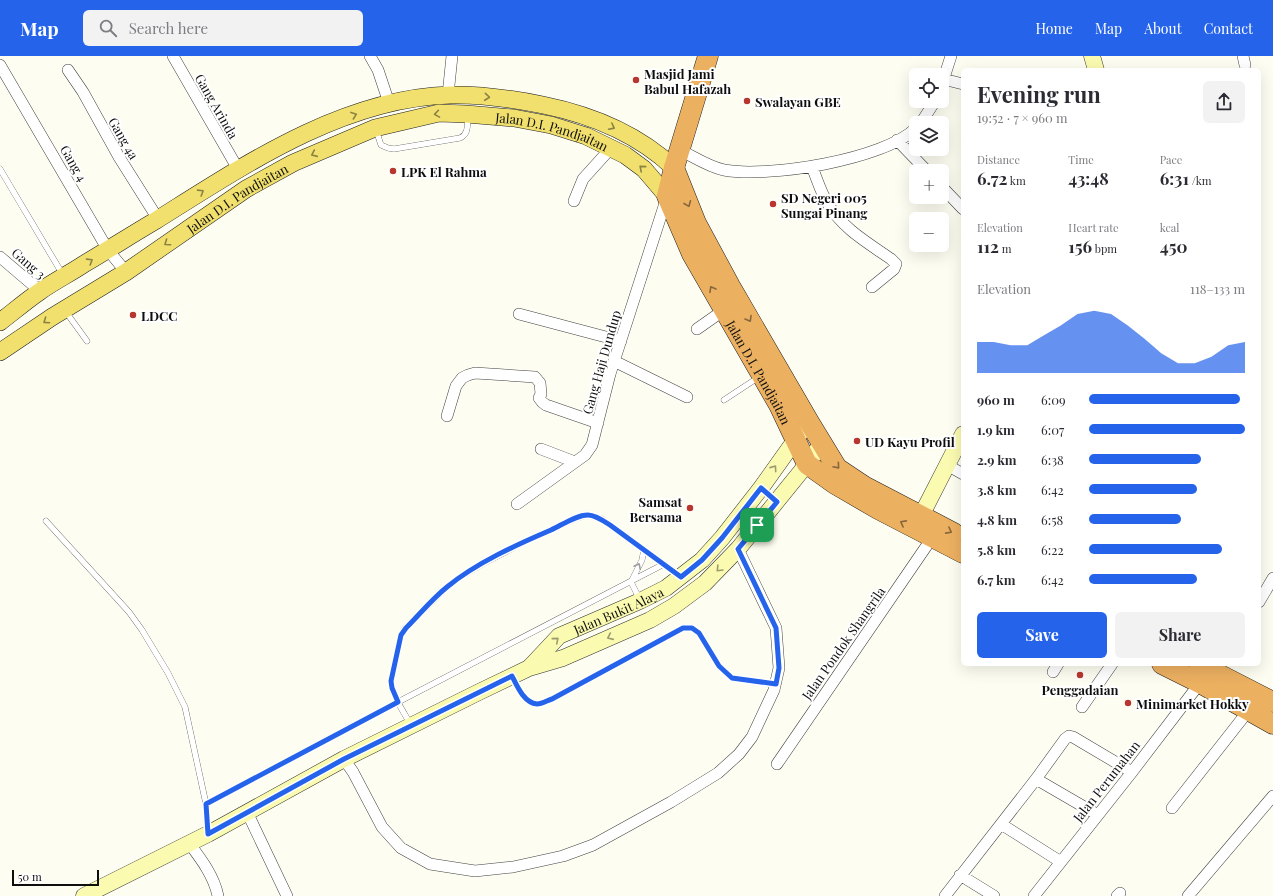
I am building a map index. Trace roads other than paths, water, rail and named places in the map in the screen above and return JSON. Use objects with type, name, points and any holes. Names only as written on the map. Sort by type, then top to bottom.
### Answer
[{"type":"highway","points":[[667,196],[708,56]]},
{"type":"highway","name":"Jalan D.I. Pandjaitan","points":[[677,159],[696,223],[730,286],[837,468],[864,486],[961,537]]},
{"type":"highway","name":"Jalan D.I. Pandjaitan","points":[[667,196],[692,254],[779,405],[807,464]]},
{"type":"highway","points":[[807,464],[847,491],[878,509],[961,552]]},
{"type":"highway","points":[[1170,666],[1200,674],[1248,710],[1273,724]]},
{"type":"highway","points":[[1200,674],[1220,669],[1273,702]]},
{"type":"main road","name":"Jalan D.I. Pandjaitan","points":[[0,322],[40,291],[238,169],[316,128],[388,103],[448,95],[471,95],[520,100],[568,110],[586,116],[604,123],[641,142],[659,154],[677,159]]},
{"type":"main road","name":"Jalan D.I. Pandjaitan","points":[[0,352],[126,272],[246,189],[293,164],[375,128],[439,113],[514,118],[551,125],[586,136],[625,155],[644,168],[667,196]]},
{"type":"street","name":"Gang Arinda","points":[[173,56],[238,169]]},
{"type":"street","points":[[370,56],[378,70],[388,103]]},
{"type":"street","points":[[448,95],[452,56]]},
{"type":"street","points":[[948,68],[952,56]]},
{"type":"street","points":[[1092,56],[1095,68]]},
{"type":"street","name":"Gang 4","points":[[0,65],[108,250],[126,272]]},
{"type":"street","name":"Gang 4a","points":[[68,70],[119,157],[158,219]]},
{"type":"street","points":[[949,82],[961,84]]},
{"type":"street","points":[[677,159],[724,170],[750,173],[812,167],[866,154],[897,140],[909,132]]},
{"type":"street","points":[[897,140],[919,164]]},
{"type":"street","points":[[574,201],[583,179],[611,148]]},
{"type":"street","points":[[812,167],[827,203],[839,219],[854,234],[896,264],[894,269],[872,287]]},
{"type":"street","points":[[949,194],[961,207]]},
{"type":"street","name":"Gang Haji Dundup","points":[[517,504],[584,455],[592,445],[614,361],[667,196]]},
{"type":"street","name":"Gang 3","points":[[0,257],[40,291]]},
{"type":"street","points":[[697,329],[724,310]]},
{"type":"street","points":[[519,314],[621,341]]},
{"type":"street","points":[[614,361],[687,397]]},
{"type":"street","points":[[447,416],[456,386],[462,378],[475,373],[496,376],[535,377],[540,383],[539,398],[546,405],[598,424]]},
{"type":"street","name":"Jalan Bukit Alaya","points":[[529,668],[559,636],[640,601],[666,588],[702,560],[722,538],[761,488],[795,439],[809,422]]},
{"type":"street","points":[[921,516],[961,438]]},
{"type":"street","name":"Jalan Bukit Alaya","points":[[84,896],[208,834],[344,759],[412,725],[529,668],[563,658],[650,620],[674,606],[705,583],[738,549],[777,502],[822,443]]},
{"type":"street","points":[[541,449],[575,462]]},
{"type":"street","points":[[947,465],[961,473]]},
{"type":"street","points":[[761,488],[777,502]]},
{"type":"street","name":"Jalan Pondok Shangrila","points":[[777,764],[932,538]]},
{"type":"street","points":[[344,759],[353,772],[382,828],[401,848],[430,864],[475,871],[513,867],[563,856],[593,845],[671,802],[718,773],[739,754],[752,737],[774,690],[779,668],[776,628],[738,549]]},
{"type":"street","points":[[1261,599],[1273,578]]},
{"type":"street","points":[[640,601],[650,620]]},
{"type":"street","points":[[1082,707],[1111,666]]},
{"type":"street","name":"Jalan Perumahan","points":[[1034,896],[1132,772],[1200,674]]},
{"type":"street","points":[[1172,808],[1248,710]]},
{"type":"street","points":[[945,896],[1036,779],[1065,739],[1069,736],[1074,736],[1132,772]]},
{"type":"street","points":[[1036,779],[1098,815]]},
{"type":"street","points":[[1188,896],[1273,796]]},
{"type":"street","points":[[247,812],[287,896]]},
{"type":"street","points":[[1001,824],[1061,862]]},
{"type":"street","points":[[189,843],[206,867],[218,896]]},
{"type":"street","points":[[960,875],[994,896]]},
{"type":"lane","points":[[375,128],[381,145],[394,149],[460,138],[467,132],[468,114]]},
{"type":"lane","points":[[0,169],[64,276]]},
{"type":"lane","points":[[64,310],[87,341]]},
{"type":"lane","points":[[724,400],[762,376]]},
{"type":"lane","points":[[412,725],[398,702],[392,688],[391,681],[401,635],[406,628],[446,588],[484,563],[536,536],[588,515],[602,519],[681,577]]},
{"type":"lane","points":[[46,521],[129,612],[142,630],[168,673],[185,707],[206,804],[208,834]]},
{"type":"lane","points":[[631,582],[642,560],[644,549]]},
{"type":"lane","points":[[206,804],[398,702],[664,564]]},
{"type":"lane","points":[[631,582],[640,601]]},
{"type":"lane","points":[[512,676],[520,692],[530,702],[538,704],[552,699],[683,628],[692,628],[699,633],[719,666],[732,678],[776,684]]},
{"type":"place","name":"Masjid Jami Babul Hafazah","points":[[636,80]]},
{"type":"place","name":"Swalayan GBE","points":[[747,101]]},
{"type":"place","name":"LPK El Rahma","points":[[393,171]]},
{"type":"place","name":"SD Negeri 005 Sungai Pinang","points":[[773,204]]},
{"type":"place","name":"LDCC","points":[[133,315]]},
{"type":"place","name":"UD Kayu Profil","points":[[857,441]]},
{"type":"place","name":"Samsat Bersama","points":[[690,508]]},
{"type":"place","name":"Penggadaian","points":[[1080,675]]},
{"type":"place","name":"Minimarket Hokky","points":[[1128,703]]}]
